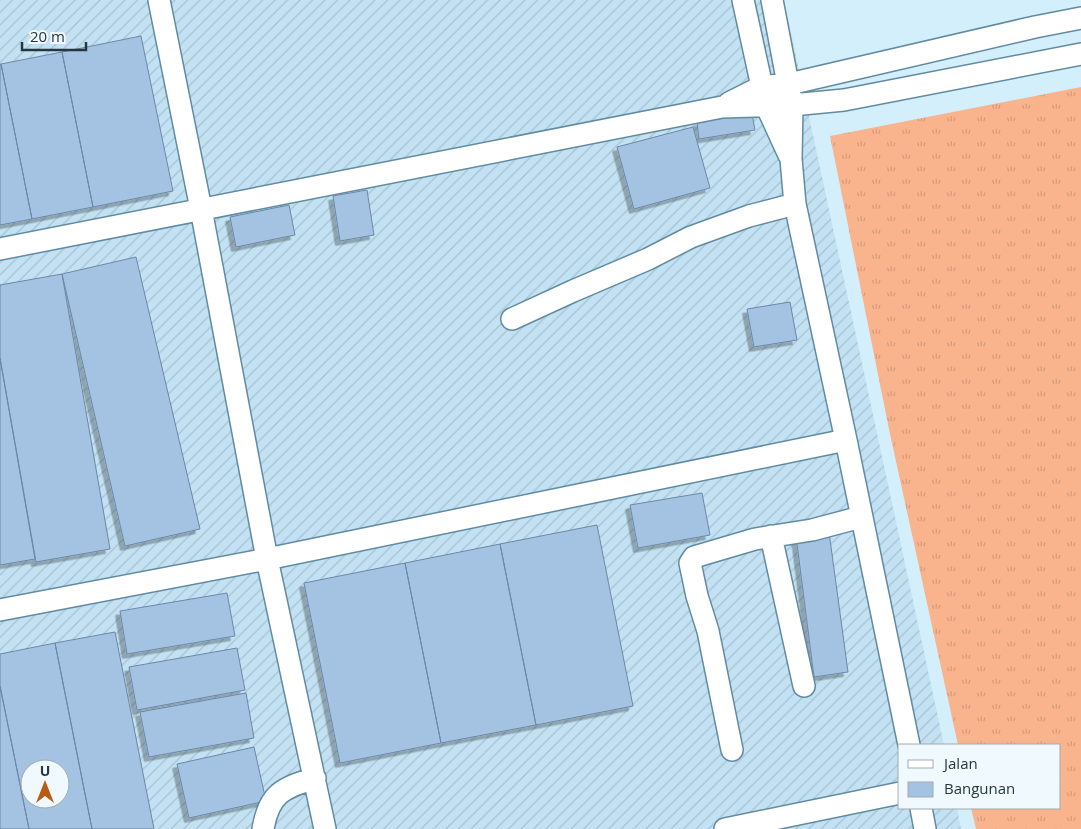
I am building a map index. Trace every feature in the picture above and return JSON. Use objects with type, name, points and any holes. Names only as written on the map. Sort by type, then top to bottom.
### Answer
[{"type":"street","points":[[159,0],[267,559],[325,829]]},
{"type":"street","points":[[743,0],[764,96],[791,159]]},
{"type":"street","points":[[772,0],[792,105],[791,159],[795,204],[909,744]]},
{"type":"street","points":[[0,249],[722,107],[764,96],[789,84],[1034,26],[1081,18]]},
{"type":"street","points":[[764,96],[792,105],[844,100],[1081,54]]},
{"type":"street","points":[[512,319],[648,259],[691,236],[749,216],[795,204]]},
{"type":"street","points":[[0,610],[267,559],[846,440]]},
{"type":"street","points":[[732,750],[708,631],[697,596],[690,563],[694,557],[755,539],[812,530],[861,517]]},
{"type":"street","points":[[771,536],[804,686]]},
{"type":"street","points":[[263,829],[271,804],[286,787],[315,778]]},
{"type":"street","points":[[725,829],[898,793]]},
{"type":"street","points":[[921,809],[926,829]]},
{"type":"shaded area","points":[[0,0],[784,0],[944,744],[898,744],[898,809],[957,809],[961,829],[0,829]]},
{"type":"green space","points":[[1081,87],[1081,829],[976,829],[971,809],[1061,809],[1061,744],[958,744],[890,434],[830,136]]},
{"type":"building","points":[[141,36],[173,191],[93,207],[62,52]]},
{"type":"building","points":[[62,52],[93,207],[32,219],[1,64]]},
{"type":"building","points":[[0,64],[32,219],[0,225]]},
{"type":"building","points":[[752,114],[755,130],[699,139],[697,122]]},
{"type":"building","points":[[693,127],[710,188],[634,209],[617,147]]},
{"type":"building","points":[[367,190],[374,235],[340,241],[333,196]]},
{"type":"building","points":[[289,205],[295,235],[236,247],[230,217]]},
{"type":"building","points":[[136,257],[200,529],[125,546],[62,274]]},
{"type":"building","points":[[62,274],[110,549],[36,562],[0,358],[0,285]]},
{"type":"building","points":[[790,302],[797,340],[754,347],[747,309]]},
{"type":"building","points":[[0,358],[35,559],[0,565]]},
{"type":"building","points":[[702,493],[710,535],[638,548],[630,505]]},
{"type":"building","points":[[597,525],[633,706],[536,725],[500,544]]},
{"type":"building","points":[[829,532],[848,672],[814,677],[796,536]]},
{"type":"building","points":[[500,544],[536,725],[441,743],[405,563]]},
{"type":"building","points":[[405,563],[441,743],[340,763],[304,583]]},
{"type":"building","points":[[227,593],[235,636],[127,654],[120,611]]},
{"type":"building","points":[[115,632],[154,829],[92,829],[55,643]]},
{"type":"building","points":[[55,643],[92,829],[29,829],[25,809],[70,809],[70,759],[20,759],[20,785],[0,686],[0,654]]},
{"type":"building","points":[[237,648],[245,690],[137,710],[129,667]]},
{"type":"building","points":[[0,686],[20,785],[20,809],[25,809],[29,829],[0,829]]},
{"type":"building","points":[[246,693],[254,738],[149,757],[140,712]]},
{"type":"building","points":[[254,747],[266,801],[189,818],[177,764]]}]
